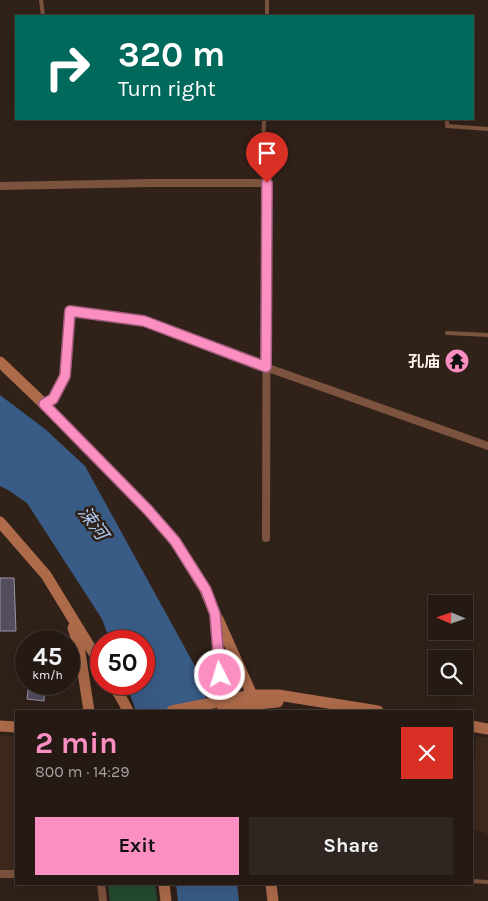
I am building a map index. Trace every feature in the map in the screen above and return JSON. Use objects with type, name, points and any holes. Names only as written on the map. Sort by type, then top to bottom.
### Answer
[{"type":"main road","points":[[0,362],[44,404],[159,522],[175,541],[206,590],[250,704]]},
{"type":"main road","points":[[0,522],[46,576],[90,648]]},
{"type":"main road","points":[[206,590],[215,614],[218,657],[225,708]]},
{"type":"main road","points":[[67,610],[79,646],[89,710]]},
{"type":"main road","points":[[218,657],[224,652],[229,652],[250,704]]},
{"type":"main road","points":[[90,666],[90,678]]},
{"type":"main road","points":[[93,695],[96,710]]},
{"type":"main road","points":[[120,695],[128,710]]},
{"type":"main road","points":[[190,710],[225,708],[250,704],[278,695],[360,710]]},
{"type":"main road","points":[[0,726],[15,727]]},
{"type":"main road","points":[[473,726],[488,729]]},
{"type":"main road","points":[[164,885],[166,901]]},
{"type":"main road","points":[[271,885],[273,901]]},
{"type":"street","points":[[0,186],[267,183],[266,538]]},
{"type":"street","points":[[44,404],[53,399],[65,376],[70,311],[144,321],[266,367],[488,446]]},
{"type":"street","points":[[0,874],[15,874]]},
{"type":"street","points":[[101,885],[103,901]]},
{"type":"lane","points":[[41,0],[43,15]]},
{"type":"lane","points":[[267,0],[267,15]]},
{"type":"lane","points":[[263,154],[264,120]]},
{"type":"lane","points":[[447,120],[447,126],[488,128]]},
{"type":"lane","points":[[447,333],[488,335]]},
{"type":"lane","points":[[473,881],[488,882]]},
{"type":"shaded area","points":[[0,735],[15,736],[15,874],[0,874]]},
{"type":"shaded area","points":[[476,737],[488,738],[488,834],[473,830]]},
{"type":"green space","points":[[108,885],[155,885],[157,901],[110,901]]},
{"type":"water","name":"涑河","points":[[0,395],[45,429],[85,466],[196,668],[210,710],[136,710],[130,695],[155,695],[155,630],[106,630],[102,619],[27,503],[0,486]]},
{"type":"water","points":[[176,885],[237,885],[239,901],[178,901]]},
{"type":"building","points":[[0,578],[14,578],[16,630],[0,631]]},
{"type":"building","points":[[28,695],[44,695],[44,701],[27,699]]},
{"type":"place","name":"孔庙","points":[[457,361]]},
{"type":"route","points":[[220,675],[215,614],[206,590],[175,541],[148,510],[44,404],[53,399],[65,376],[70,311],[144,321],[266,367],[267,183]]}]
